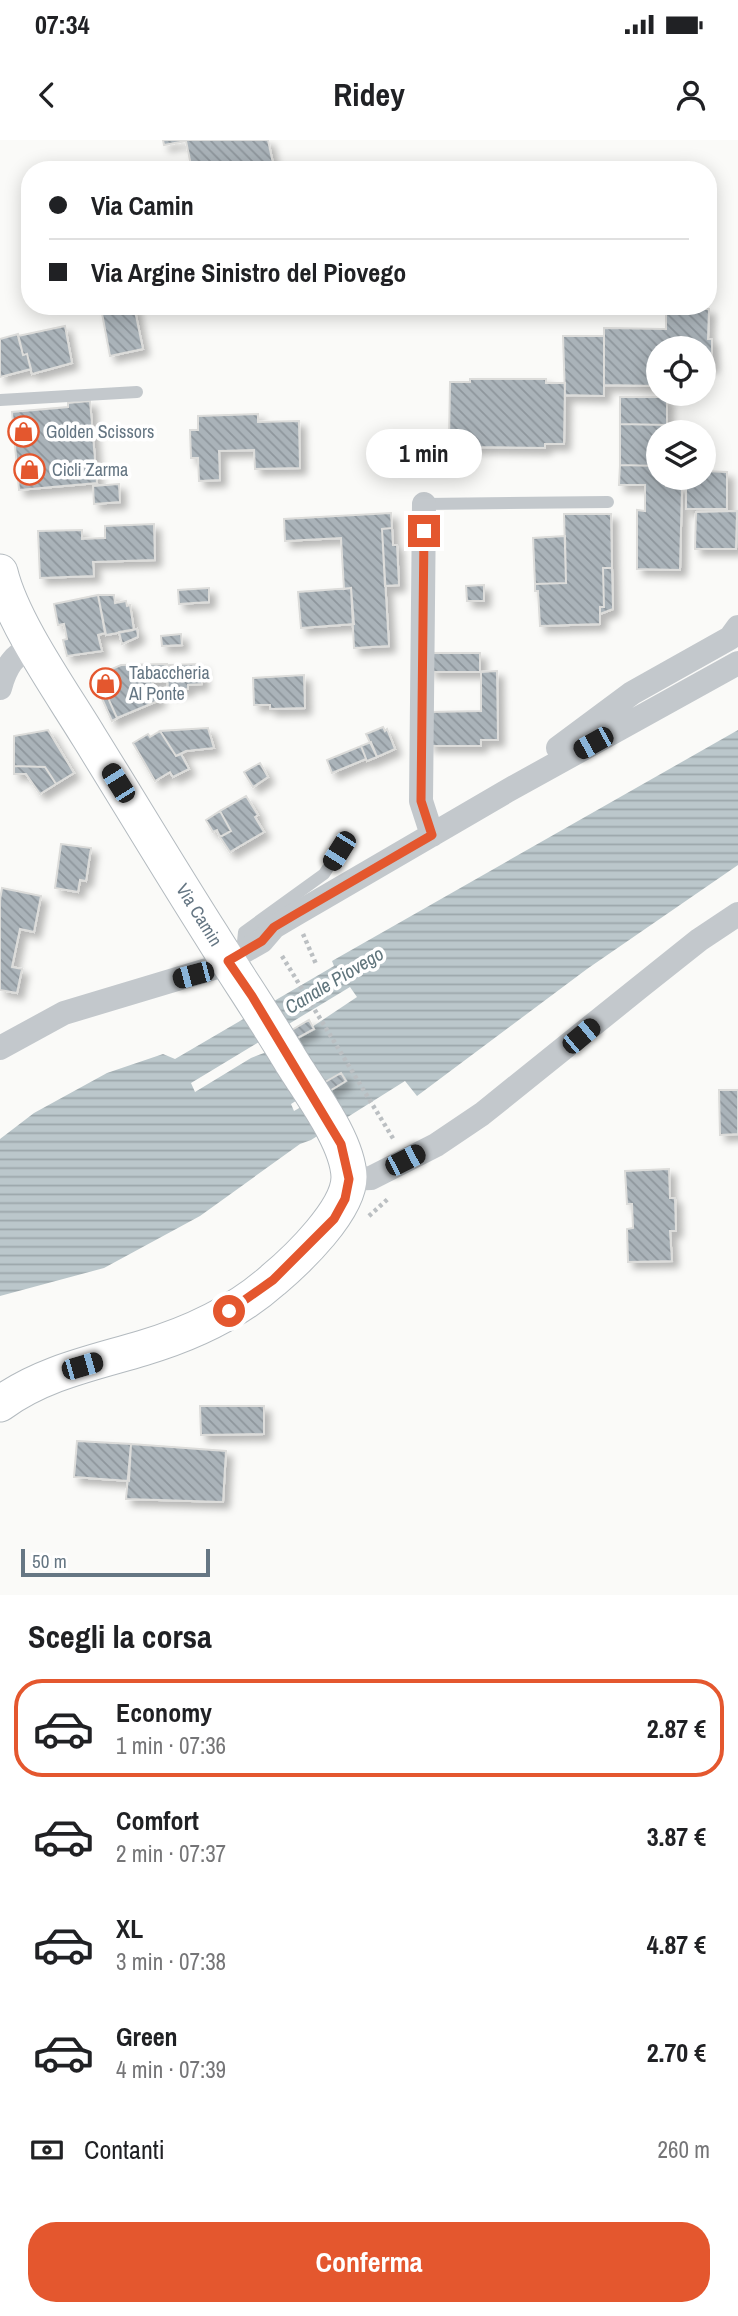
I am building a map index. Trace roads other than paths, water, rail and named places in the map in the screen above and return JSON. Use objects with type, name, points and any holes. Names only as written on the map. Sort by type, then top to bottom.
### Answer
[{"type":"street","points":[[424,504],[421,801],[432,835]]},
{"type":"street","name":"Via Camin","points":[[0,572],[4,589],[33,645],[235,957],[252,996],[341,1144],[349,1179]]},
{"type":"street","points":[[507,791],[540,761],[632,693],[730,638],[738,628]]},
{"type":"street","points":[[0,688],[6,667],[18,653],[33,645]]},
{"type":"street","points":[[0,1048],[64,1013],[193,975],[235,957],[262,941],[274,927],[296,914],[507,791],[738,663]]},
{"type":"street","points":[[0,1404],[34,1383],[61,1371],[177,1336],[224,1314],[273,1280],[334,1219],[345,1199],[349,1179],[371,1178],[436,1145],[482,1114],[699,940],[738,914]]},
{"type":"lane","points":[[0,400],[137,392]]},
{"type":"lane","points":[[424,504],[608,502]]},
{"type":"lane","points":[[235,957],[244,932],[324,874],[339,851]]},
{"type":"water","name":"Canale Piovego","points":[[738,730],[738,865],[587,969],[417,1096],[405,1081],[311,1140],[300,1144],[200,1216],[104,1268],[0,1296],[0,1139],[34,1113],[107,1073],[163,1054],[175,1059],[334,966],[332,961]],"holes":[[[350,987],[357,997],[285,1045],[251,1058],[195,1092],[191,1083]],[[340,1073],[345,1082],[294,1111],[291,1104]]]},
{"type":"place","name":"Golden Scissors","points":[[23,432]]},
{"type":"place","name":"Cicli Zarma","points":[[29,470]]},
{"type":"place","name":"Tabaccheria Al Ponte","points":[[106,683]]}]
